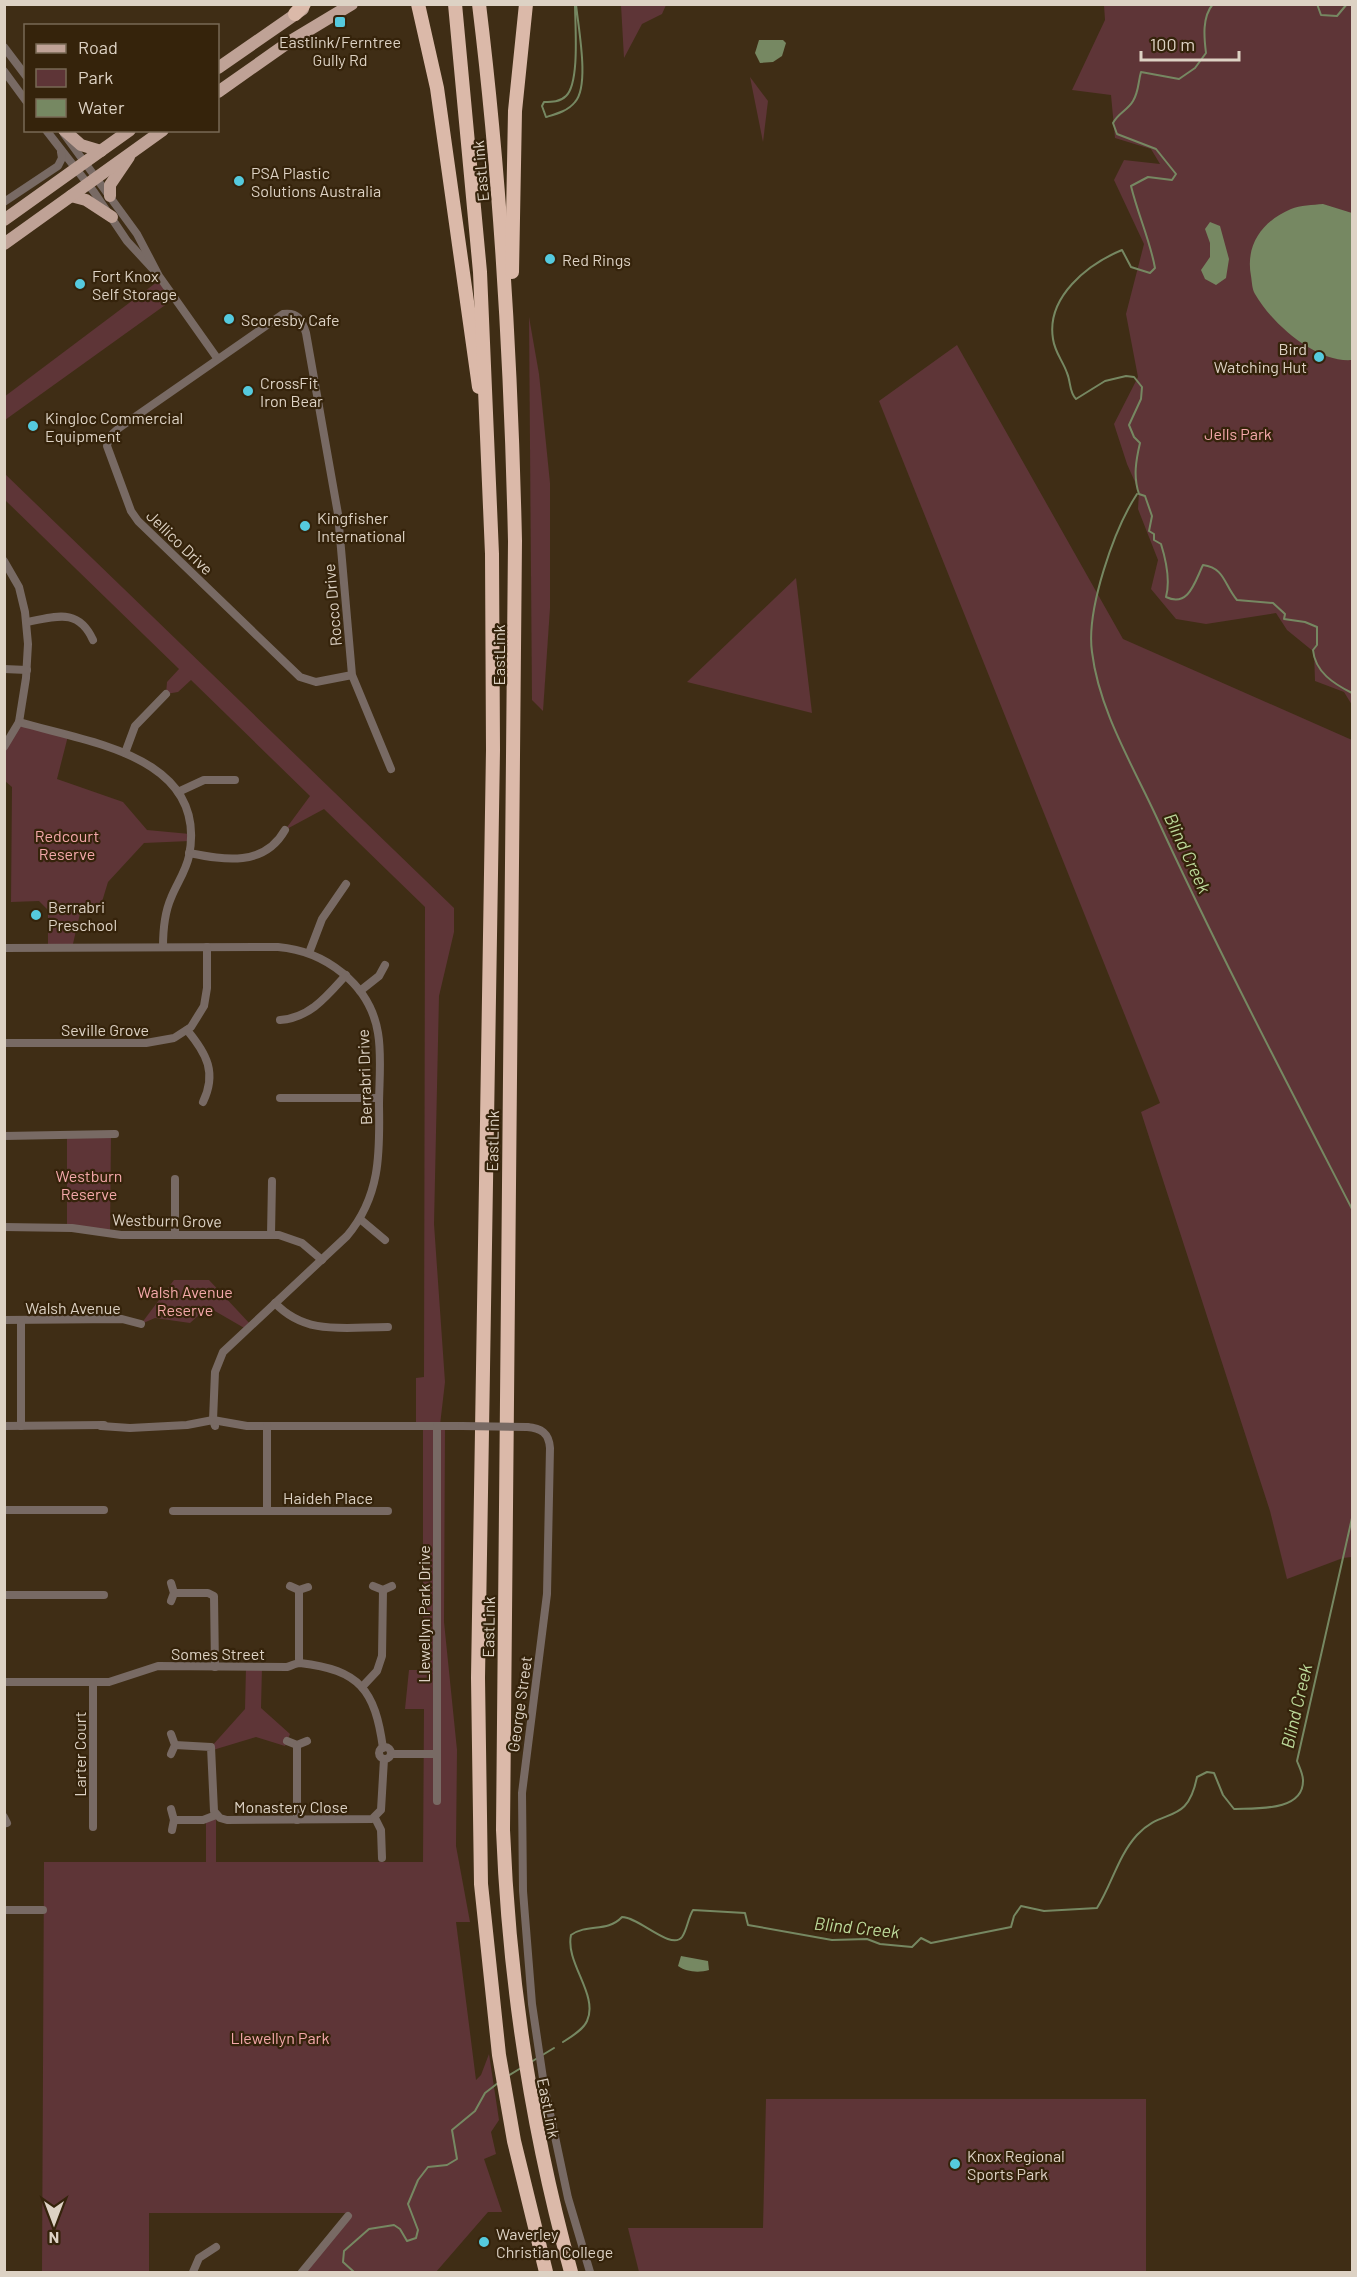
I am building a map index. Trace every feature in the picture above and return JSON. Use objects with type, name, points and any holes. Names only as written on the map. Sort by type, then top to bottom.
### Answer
[{"type":"highway","points":[[409,4],[428,44]]},
{"type":"highway","points":[[418,4],[437,88],[479,387],[489,430]]},
{"type":"highway","name":"EastLink","points":[[455,4],[476,217],[489,430],[493,750],[479,1794],[486,1955],[499,2055],[508,2109],[545,2272]]},
{"type":"highway","name":"EastLink","points":[[479,4],[502,238],[515,541],[503,1795],[507,1909],[521,2041],[530,2095],[546,2178],[571,2272]]},
{"type":"highway","points":[[515,541],[513,181],[515,111],[526,4]]},
{"type":"main road","points":[[219,67],[309,4]]},
{"type":"main road","points":[[219,91],[289,42],[352,4]]},
{"type":"main road","points":[[65,132],[81,145],[101,151]]},
{"type":"main road","points":[[4,220],[127,132]]},
{"type":"main road","points":[[4,244],[160,132]]},
{"type":"main road","points":[[110,195],[110,185],[133,152]]},
{"type":"main road","points":[[71,196],[86,200],[112,217]]},
{"type":"street","points":[[4,47],[24,73]]},
{"type":"street","points":[[4,71],[24,98]]},
{"type":"street","points":[[47,132],[61,152],[80,166]]},
{"type":"street","points":[[64,132],[80,166],[92,181],[128,242],[159,276],[217,358]]},
{"type":"street","points":[[8,199],[56,168],[62,160],[61,152]]},
{"type":"street","points":[[92,181],[110,195],[137,234],[159,276]]},
{"type":"street","points":[[8,199],[36,198]]},
{"type":"street","name":"Rocco Drive","points":[[217,358],[279,315],[294,313],[303,323],[338,514],[352,675],[390,769]]},
{"type":"street","name":"Jellico Drive","points":[[217,358],[109,436],[108,450],[131,511],[138,522],[300,677],[316,682],[352,675]]},
{"type":"street","points":[[4,561],[18,587],[27,622],[27,670],[19,722],[4,747]]},
{"type":"street","points":[[27,622],[69,617],[81,622],[93,640]]},
{"type":"street","points":[[4,669],[27,670]]},
{"type":"street","points":[[125,753],[133,729],[166,694]]},
{"type":"street","points":[[19,722],[125,753],[156,768],[178,792],[189,824],[189,853],[185,870],[167,909],[163,947]]},
{"type":"street","points":[[178,792],[204,780],[235,780]]},
{"type":"street","points":[[189,853],[219,859],[244,859],[271,848],[285,830]]},
{"type":"street","points":[[309,952],[320,923],[346,884]]},
{"type":"street","points":[[203,1102],[210,1086],[209,1065],[202,1049],[187,1030],[198,1017],[205,1001],[207,947]]},
{"type":"street","name":"Berrabri Drive","points":[[4,948],[278,947],[309,952],[346,975],[360,992],[374,1018],[379,1035],[379,1098],[378,1172],[372,1194],[360,1219],[347,1236],[223,1352],[215,1372],[215,1422]]},
{"type":"street","points":[[360,992],[379,976],[385,965]]},
{"type":"street","points":[[280,1020],[297,1017],[314,1008],[346,975]]},
{"type":"street","name":"Seville Grove","points":[[4,1043],[153,1043],[170,1040],[187,1030]]},
{"type":"street","points":[[280,1098],[379,1098]]},
{"type":"street","points":[[4,1136],[115,1134]]},
{"type":"street","points":[[175,1179],[175,1234]]},
{"type":"street","points":[[271,1234],[272,1181]]},
{"type":"street","points":[[360,1219],[385,1240]]},
{"type":"street","name":"Westburn Grove","points":[[4,1227],[72,1228],[121,1235],[271,1234],[302,1243],[322,1260]]},
{"type":"street","points":[[275,1303],[291,1318],[305,1324],[388,1327]]},
{"type":"street","name":"Walsh Avenue","points":[[4,1320],[122,1319],[141,1324]]},
{"type":"street","points":[[21,1320],[21,1426]]},
{"type":"street","name":"George Street","points":[[4,1426],[101,1425],[126,1428],[187,1425],[202,1428],[215,1422],[228,1428],[247,1426],[527,1427],[543,1430],[549,1437],[547,1594],[521,1811],[524,1902],[536,2030],[544,2085],[568,2198],[590,2272]]},
{"type":"street","name":"Haideh Place","points":[[267,1426],[267,1510]]},
{"type":"street","name":"Llewellyn Park Drive","points":[[436,1801],[437,1426]]},
{"type":"street","points":[[4,1510],[104,1510]]},
{"type":"street","name":"Haideh Place","points":[[173,1511],[388,1511]]},
{"type":"street","points":[[171,1583],[174,1593],[171,1601]]},
{"type":"street","points":[[290,1586],[299,1590],[308,1587]]},
{"type":"street","points":[[373,1586],[383,1590],[392,1587]]},
{"type":"street","points":[[299,1590],[299,1663]]},
{"type":"street","points":[[362,1687],[377,1671],[382,1656],[383,1590]]},
{"type":"street","points":[[174,1593],[208,1593],[214,1596],[216,1666]]},
{"type":"street","points":[[4,1595],[104,1595]]},
{"type":"street","name":"Somes Street","points":[[4,1682],[93,1682],[119,1680],[153,1667],[287,1667],[299,1663],[334,1670],[362,1687],[379,1717],[383,1748],[380,1754],[388,1756]]},
{"type":"street","name":"Larter Court","points":[[93,1682],[93,1827]]},
{"type":"street","points":[[171,1734],[175,1745],[171,1754]]},
{"type":"street","points":[[288,1741],[297,1745],[308,1741]]},
{"type":"street","name":"Monastery Close","points":[[175,1745],[206,1745],[213,1749],[216,1815],[227,1820],[375,1818]]},
{"type":"street","points":[[297,1745],[297,1820]]},
{"type":"street","points":[[382,1858],[381,1830],[375,1818],[381,1810],[388,1756],[436,1754]]},
{"type":"street","points":[[171,1809],[174,1820],[172,1830]]},
{"type":"street","points":[[174,1820],[203,1820],[216,1815]]},
{"type":"street","points":[[4,1910],[43,1910]]},
{"type":"street","points":[[302,2272],[348,2216]]},
{"type":"street","points":[[193,2272],[199,2258],[216,2247]]},
{"type":"green space","points":[[621,5],[666,5],[662,14],[642,24],[624,58]]},
{"type":"green space","name":"Jells Park","points":[[1104,5],[1352,5],[1352,705],[1344,692],[1315,681],[1314,652],[1287,630],[1276,613],[1206,624],[1176,619],[1151,589],[1158,560],[1138,509],[1139,491],[1127,464],[1114,424],[1138,377],[1126,314],[1144,244],[1114,180],[1124,160],[1160,164],[1151,149],[1115,138],[1111,95],[1072,90],[1105,20]]},
{"type":"green space","points":[[750,77],[768,101],[763,142]]},
{"type":"green space","points":[[161,279],[175,298],[5,420],[4,397]]},
{"type":"green space","points":[[529,317],[539,374],[550,483],[550,608],[543,711],[532,700]]},
{"type":"green space","points":[[957,345],[1123,639],[1352,740],[1352,1557],[1343,1558],[1287,1579],[1270,1511],[1141,1112],[1160,1103],[879,401]]},
{"type":"green space","name":"Llewellyn Park","points":[[4,473],[454,908],[454,932],[439,996],[434,1224],[445,1382],[440,1425],[445,1426],[444,1622],[457,1750],[456,1846],[470,1922],[456,1922],[476,2080],[481,2075],[489,2054],[499,2120],[491,2132],[496,2154],[484,2159],[502,2212],[488,2212],[436,2272],[302,2272],[349,2213],[149,2213],[149,2272],[42,2272],[44,1862],[206,1862],[206,1819],[216,1815],[216,1862],[423,1862],[424,1709],[405,1709],[409,1670],[423,1670],[423,1426],[416,1426],[416,1378],[424,1377],[425,907],[324,809],[285,830],[310,796],[191,680],[178,692],[166,694],[167,682],[179,669],[5,500]]},
{"type":"green space","points":[[796,578],[812,713],[687,682]]},
{"type":"green space","name":"Redcourt Reserve","points":[[17,725],[68,736],[57,779],[123,802],[147,830],[190,834],[190,841],[144,843],[108,882],[101,905],[82,905],[72,948],[48,948],[48,910],[39,901],[11,902],[12,787],[5,781],[5,747]]},
{"type":"green space","name":"Westburn Reserve","points":[[111,1135],[110,1234],[67,1228],[67,1136]]},
{"type":"green space","name":"Walsh Avenue Reserve","points":[[174,1280],[209,1280],[251,1325],[246,1329],[208,1307],[190,1323],[155,1318],[141,1324]]},
{"type":"green space","points":[[246,1667],[262,1667],[261,1708],[290,1734],[285,1746],[256,1737],[213,1750],[211,1747],[245,1709]]},
{"type":"green space","name":"Knox Regional Sports Park","points":[[766,2099],[1146,2099],[1146,2272],[639,2272],[628,2228],[763,2228]]},
{"type":"water","points":[[759,40],[783,40],[786,43],[782,56],[773,62],[760,63],[755,53]]},
{"type":"water","points":[[1323,204],[1352,213],[1352,360],[1324,355],[1297,339],[1272,317],[1253,288],[1251,254],[1258,235],[1264,227],[1291,209]]},
{"type":"water","points":[[1210,222],[1220,226],[1229,259],[1226,278],[1216,285],[1205,279],[1201,270],[1210,257],[1210,243],[1205,229]]},
{"type":"water","points":[[681,1956],[708,1961],[709,1970],[693,1971],[681,1968],[678,1966]]},
{"type":"waterway","points":[[575,4],[576,53],[573,79],[564,98],[544,102],[542,106],[546,117],[569,108],[575,102],[582,83],[581,40],[576,4]]},
{"type":"waterway","points":[[1213,4],[1205,21],[1206,53],[1195,68],[1179,79],[1141,72],[1133,101],[1113,123],[1117,134],[1156,149],[1176,174],[1172,180],[1148,177],[1131,186],[1155,268],[1150,273],[1131,267],[1122,250],[1083,273],[1072,284],[1056,309],[1053,324],[1055,349],[1076,399],[1105,381],[1126,376],[1134,377],[1142,387],[1141,399],[1129,425],[1134,437],[1140,443],[1136,462],[1136,481],[1139,494],[1145,496],[1152,516],[1149,531],[1154,534],[1154,540],[1161,544],[1163,550],[1167,578],[1166,597],[1180,599],[1186,596],[1203,565],[1216,570],[1237,600],[1273,603],[1285,614],[1284,619],[1305,622],[1317,627],[1317,645],[1313,650],[1317,665],[1332,681],[1352,693]]},
{"type":"waterway","points":[[1317,4],[1321,15],[1337,16],[1347,4]]},
{"type":"waterway","name":"Blind Creek","points":[[1137,494],[1111,548],[1093,615],[1092,652],[1102,695],[1118,736],[1203,915],[1352,1209]]},
{"type":"waterway","name":"Blind Creek","points":[[563,2042],[583,2027],[590,2011],[586,1990],[570,1946],[571,1935],[577,1931],[604,1927],[622,1917],[629,1918],[670,1940],[677,1940],[684,1934],[693,1910],[745,1913],[748,1925],[832,1940],[867,1939],[880,1944],[912,1947],[921,1938],[931,1943],[1011,1927],[1014,1916],[1021,1906],[1044,1911],[1097,1908],[1130,1843],[1147,1826],[1180,1810],[1193,1793],[1197,1777],[1207,1772],[1214,1773],[1223,1795],[1234,1809],[1277,1806],[1296,1798],[1303,1780],[1297,1761],[1352,1518]]},
{"type":"waterway","name":"Blind Creek","points":[[531,2062],[554,2048]]},
{"type":"waterway","name":"Blind Creek","points":[[508,2076],[521,2068]]},
{"type":"waterway","name":"Blind Creek","points":[[354,2272],[343,2262],[344,2251],[369,2229],[394,2225],[400,2229],[407,2241],[416,2238],[418,2230],[408,2204],[418,2180],[428,2167],[447,2165],[457,2159],[452,2130],[475,2111],[485,2093],[498,2083]]},
{"type":"place","name":"Eastlink/Ferntree Gully Rd","points":[[340,22]]},
{"type":"place","name":"PSA Plastic Solutions Australia","points":[[239,181]]},
{"type":"place","name":"Red Rings","points":[[550,259]]},
{"type":"place","name":"Fort Knox Self Storage","points":[[80,284]]},
{"type":"place","name":"Scoresby Cafe","points":[[229,319]]},
{"type":"place","name":"Bird Watching Hut","points":[[1319,357]]},
{"type":"place","name":"CrossFit Iron Bear","points":[[248,391]]},
{"type":"place","name":"Kingloc Commercial Equipment","points":[[33,426]]},
{"type":"place","name":"Kingfisher International","points":[[305,526]]},
{"type":"place","name":"Berrabri Preschool","points":[[36,915]]},
{"type":"place","name":"Knox Regional Sports Park","points":[[955,2164]]},
{"type":"place","name":"Waverley Christian College","points":[[484,2242]]}]
